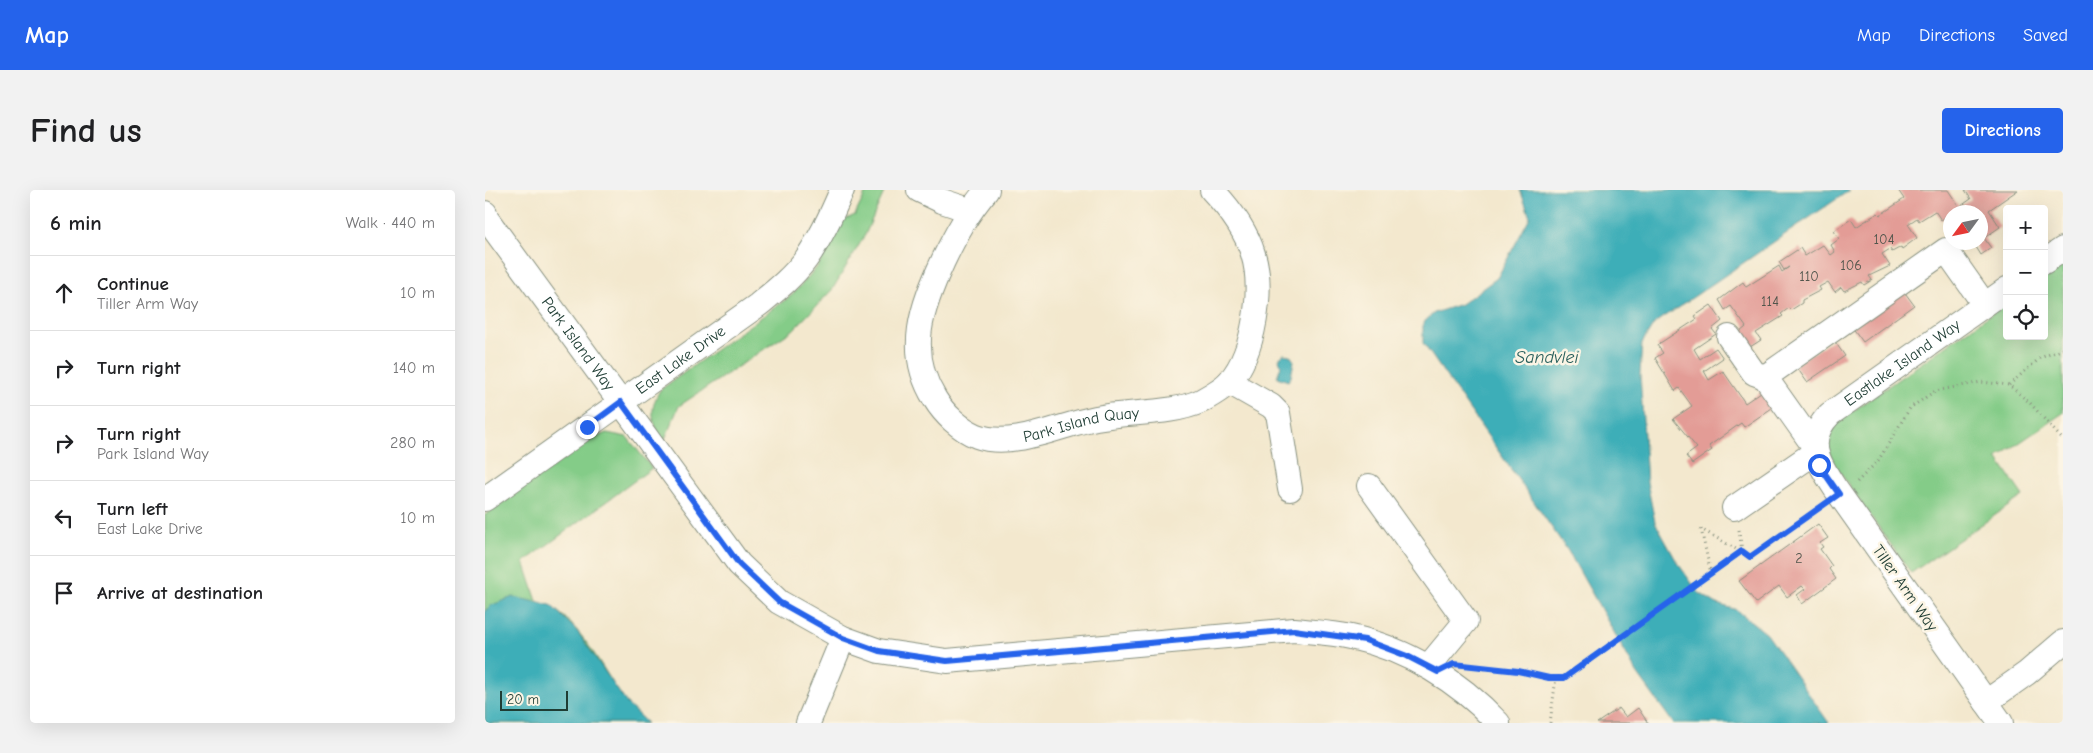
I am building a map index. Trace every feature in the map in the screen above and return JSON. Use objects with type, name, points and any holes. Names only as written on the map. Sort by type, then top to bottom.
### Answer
[{"type":"street","name":"East Lake Drive","points":[[485,499],[758,305],[784,284],[810,254],[843,190]]},
{"type":"street","points":[[919,190],[942,201],[969,210]]},
{"type":"street","name":"Park Island Quay","points":[[987,190],[969,210],[925,301],[919,323],[919,350],[930,390],[941,408],[959,426],[977,436],[1002,442],[1097,418],[1181,407],[1201,401],[1229,382],[1247,354],[1255,317],[1257,283],[1254,255],[1244,232],[1212,190]]},
{"type":"street","name":"Park Island Way","points":[[485,216],[739,564],[779,602],[843,638],[879,651],[947,661],[1294,630],[1365,640],[1433,669],[1467,694],[1498,723]]},
{"type":"street","points":[[2048,259],[2063,249]]},
{"type":"street","points":[[1765,377],[1946,250],[1984,304]]},
{"type":"street","name":"Eastlake Island Way","points":[[1816,449],[1820,427],[1830,414],[2003,292]]},
{"type":"street","name":"Tiller Arm Way","points":[[1729,337],[1754,372],[1765,377],[1816,449],[1819,465],[2001,723]]},
{"type":"street","points":[[1229,382],[1271,406],[1278,413],[1290,489]]},
{"type":"street","points":[[1733,508],[1811,455],[1816,449]]},
{"type":"street","points":[[1369,486],[1466,621],[1433,669]]},
{"type":"street","points":[[808,723],[843,638]]},
{"type":"street","points":[[1986,702],[2027,673],[2063,642]]},
{"type":"path","points":[[2009,385],[2040,358],[2063,349]]},
{"type":"path","points":[[1711,574],[1701,528],[1750,557],[1865,476],[1878,461],[1910,408],[1935,391],[1981,382],[2009,385],[2030,403],[2063,440]]},
{"type":"path","points":[[1433,669],[1454,664],[1564,678],[1742,551]]},
{"type":"path","points":[[1550,723],[1556,678]]},
{"type":"green space","points":[[867,190],[885,190],[865,235],[832,290],[793,330],[679,406],[664,441],[656,428],[653,416],[654,403],[660,390],[792,295],[817,267],[844,220],[855,215]]},
{"type":"green space","points":[[2063,264],[2063,413],[1997,458],[2023,496],[1911,573],[1831,460],[1828,448],[1830,433],[1840,420],[2003,306],[2003,340],[2048,340],[2048,274]]},
{"type":"green space","points":[[607,433],[627,437],[652,468],[524,562],[537,601],[551,607],[565,617],[577,630],[627,704],[647,723],[485,723],[485,515],[592,439]]},
{"type":"water","name":"Sandvlei","points":[[1520,190],[1850,190],[1654,324],[1642,343],[1640,374],[1647,482],[1655,522],[1677,562],[1698,592],[1717,604],[1737,610],[1767,634],[1829,723],[1673,723],[1637,673],[1568,551],[1423,343],[1423,323],[1434,313],[1461,304],[1497,278],[1530,217]]},
{"type":"water","points":[[1283,354],[1290,355],[1294,361],[1291,377],[1288,381],[1277,377],[1281,365],[1279,359]]},
{"type":"water","points":[[513,597],[551,605],[577,631],[628,705],[647,723],[485,723],[485,611],[492,605]]},
{"type":"building","points":[[1898,190],[1948,190],[1958,205],[1943,205],[1943,219],[1941,220],[1935,211],[1919,221],[1917,218],[1908,224],[1917,238],[1902,249],[1901,247],[1892,252],[1890,249],[1882,254],[1890,266],[1869,276],[1872,280],[1864,285],[1862,282],[1844,291],[1841,287],[1835,292],[1828,282],[1819,287],[1821,290],[1802,300],[1802,303],[1791,310],[1789,308],[1781,314],[1783,316],[1756,333],[1761,340],[1750,347],[1740,332],[1746,327],[1731,306],[1725,310],[1719,300],[1743,282],[1746,287],[1779,266],[1782,272],[1789,267],[1784,270],[1779,262],[1800,248],[1805,256],[1823,245],[1831,255],[1835,252],[1831,245],[1839,239],[1834,231],[1851,219],[1856,227],[1878,213],[1880,215],[1904,199]]},
{"type":"building","points":[[1965,190],[2018,190],[1989,210],[2000,227],[1988,235],[1988,205],[1962,205],[1971,199]]},
{"type":"building","points":[[1988,244],[1991,248],[1981,255],[1978,250],[1988,250]]},
{"type":"building","points":[[1903,290],[1914,305],[1863,342],[1852,327]]},
{"type":"building","points":[[1711,305],[1722,321],[1712,329],[1716,334],[1694,349],[1700,359],[1716,348],[1723,358],[1704,371],[1709,380],[1723,371],[1745,403],[1761,392],[1772,408],[1744,427],[1741,423],[1709,446],[1712,450],[1692,464],[1686,456],[1697,448],[1673,419],[1692,406],[1679,388],[1675,391],[1655,358],[1663,353],[1657,345],[1697,319],[1695,316]]},
{"type":"building","points":[[1833,339],[1845,356],[1807,382],[1795,365]]},
{"type":"building","points":[[1818,524],[1828,538],[1820,543],[1823,547],[1820,549],[1832,566],[1829,569],[1836,579],[1802,604],[1797,595],[1805,589],[1802,586],[1787,597],[1779,586],[1756,603],[1739,581]]},
{"type":"building","points":[[1619,708],[1626,717],[1638,708],[1648,723],[1597,723]]},
{"type":"route","points":[[587,427],[621,402],[739,564],[779,602],[843,638],[879,651],[947,661],[1294,630],[1349,636],[1365,640],[1407,656],[1438,672],[1454,664],[1518,671],[1549,678],[1564,678],[1742,551],[1750,557],[1839,494],[1819,465]]}]
